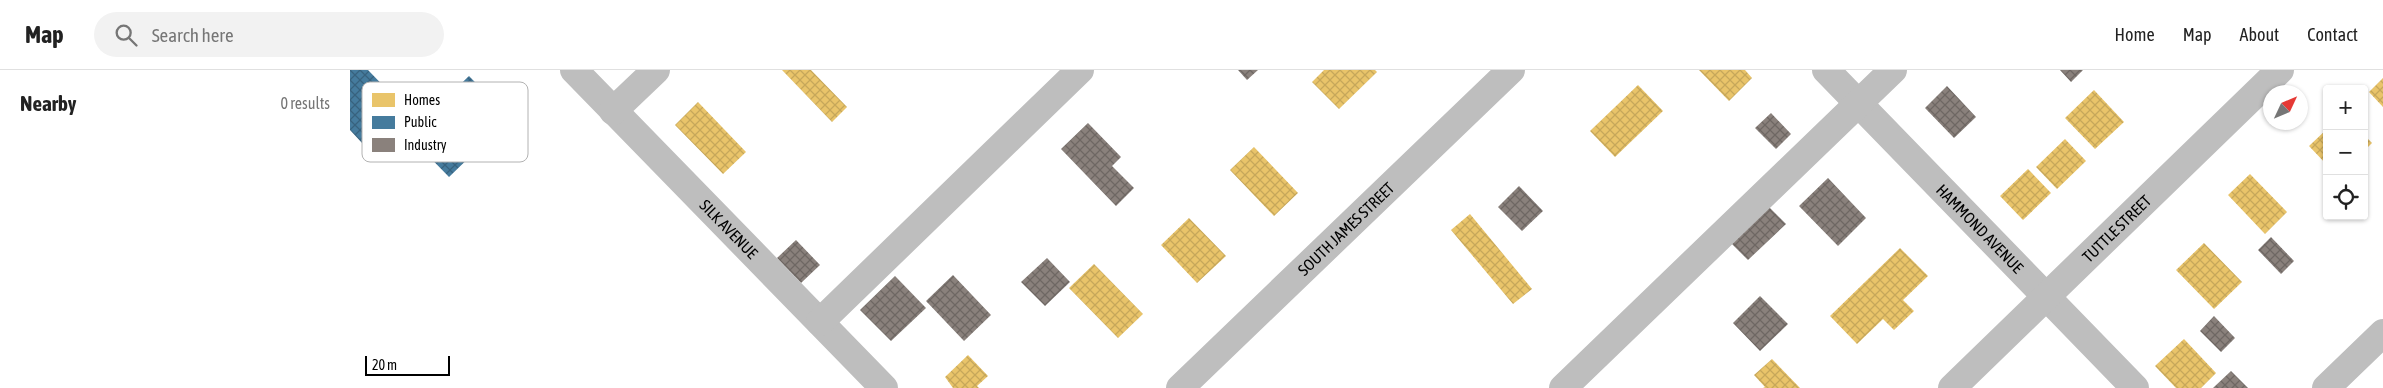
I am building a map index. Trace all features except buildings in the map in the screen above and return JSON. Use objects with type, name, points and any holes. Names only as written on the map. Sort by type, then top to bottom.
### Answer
[{"type":"street","name":"SILK AVENUE","points":[[574,70],[884,388]]},
{"type":"street","points":[[613,111],[656,70]]},
{"type":"street","points":[[820,322],[1080,70]]},
{"type":"street","name":"SOUTH JAMES STREET","points":[[1180,388],[1511,70]]},
{"type":"street","name":"HAMMOND AVENUE","points":[[1826,70],[2135,388]]},
{"type":"street","points":[[1563,388],[1892,70]]},
{"type":"street","name":"TUTTLE STREET","points":[[1952,388],[2280,70]]},
{"type":"street","points":[[2326,388],[2383,332]]}]
